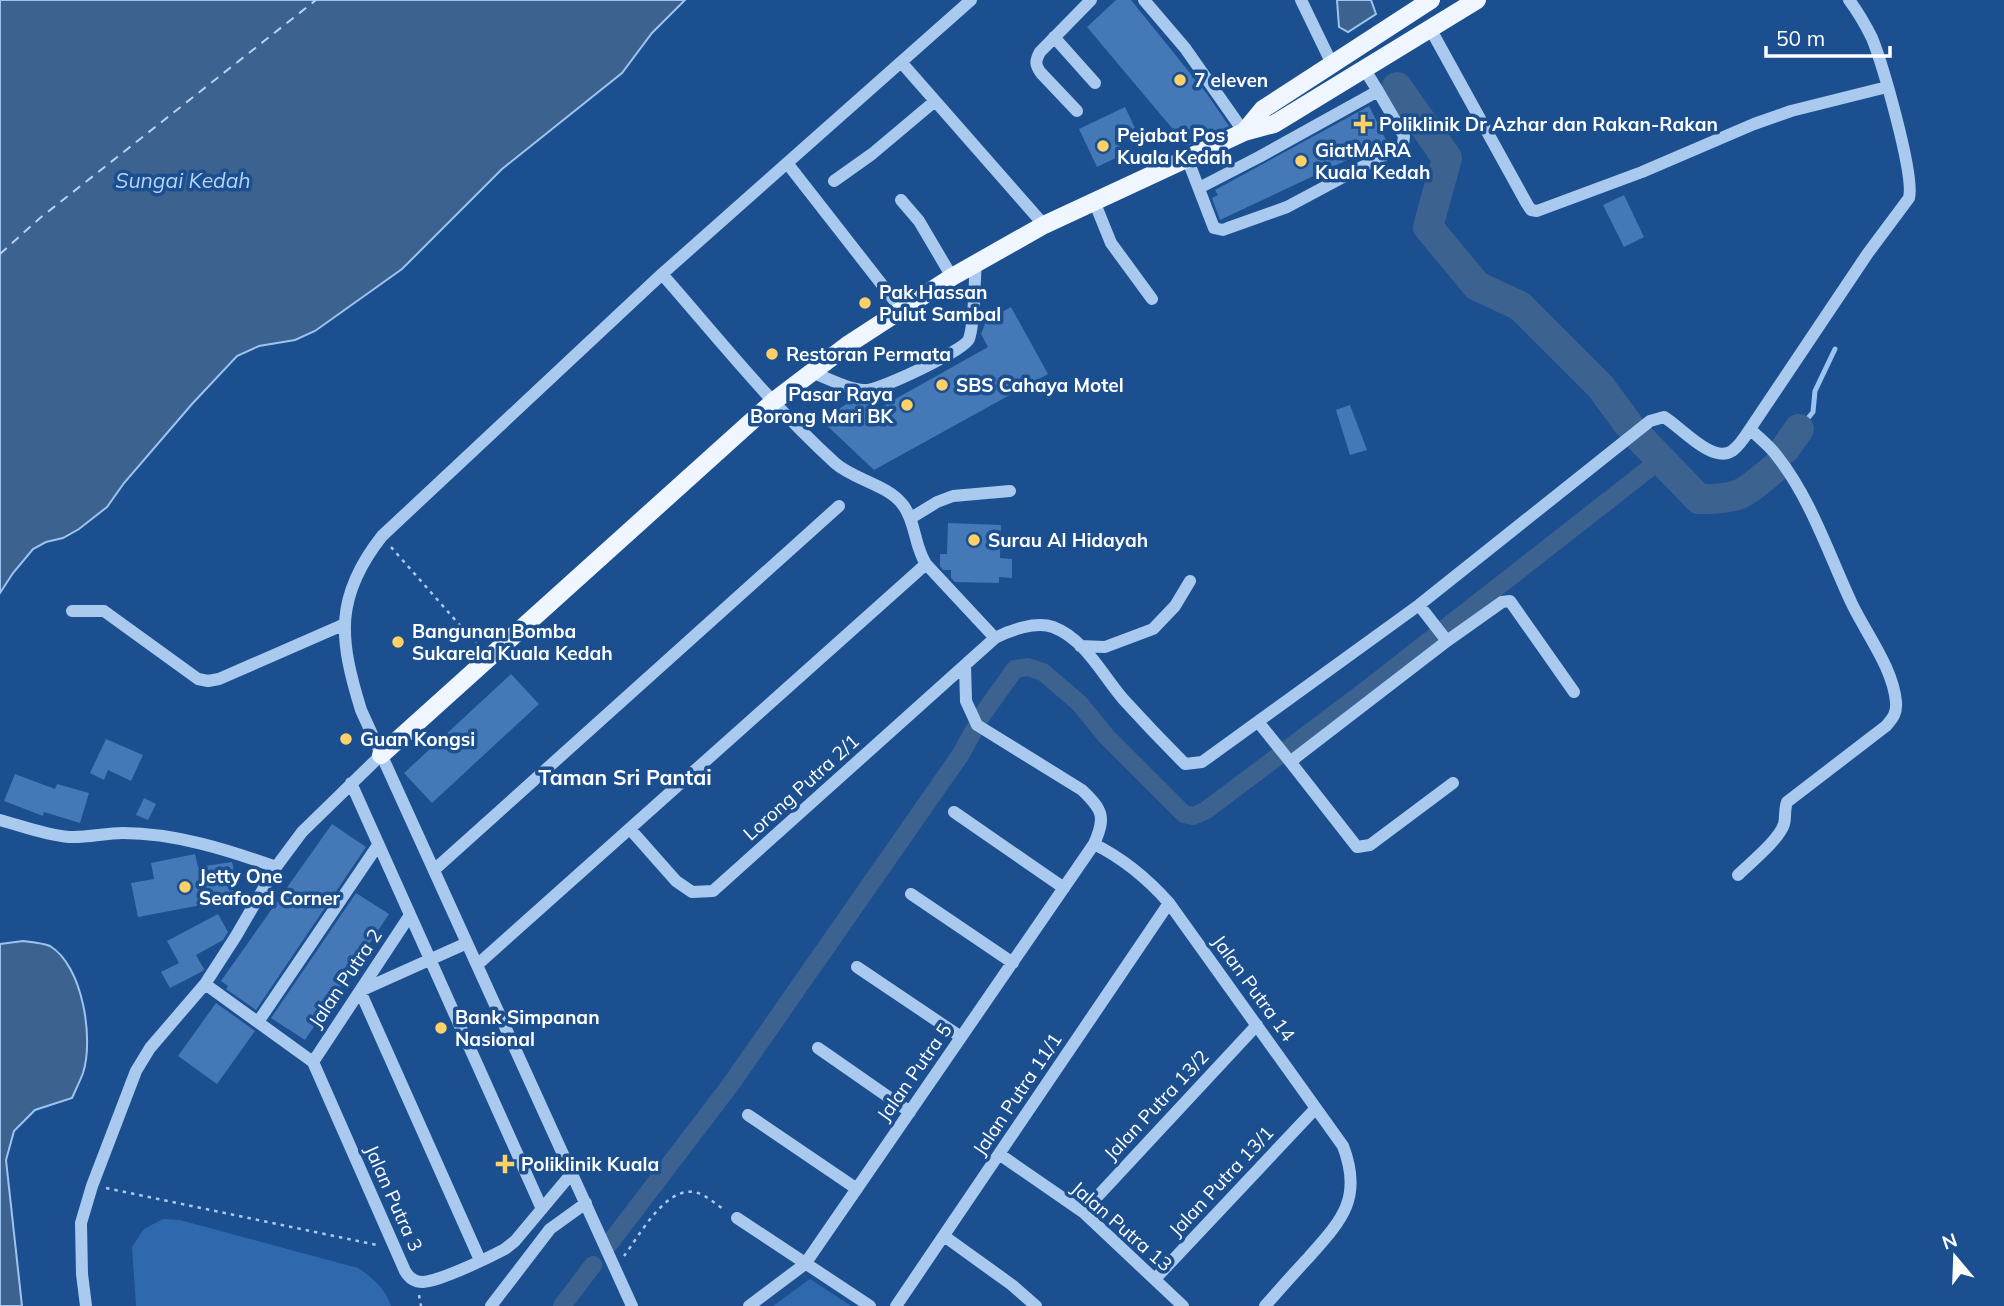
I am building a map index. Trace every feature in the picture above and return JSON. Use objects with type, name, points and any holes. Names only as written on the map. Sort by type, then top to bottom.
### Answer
[{"type":"main road","points":[[1244,131],[1263,108],[1431,0]]},
{"type":"main road","points":[[382,755],[774,401],[901,309],[976,262],[1044,225],[1244,131],[1275,124],[1477,0]]},
{"type":"street","points":[[632,1306],[361,710],[346,646],[346,601],[363,559],[382,536],[662,274],[971,0]]},
{"type":"street","points":[[1077,111],[1036,66],[1036,59],[1091,0]]},
{"type":"street","points":[[1144,0],[1185,48],[1244,131]]},
{"type":"street","points":[[1301,0],[1332,64]]},
{"type":"street","points":[[662,274],[774,401],[834,462],[895,496],[911,518],[920,556],[995,638],[1008,631],[1042,625],[1052,627],[1080,646],[1123,699],[1185,764],[1202,762],[1419,605],[1654,419],[1664,417],[1707,450],[1720,454],[1734,450],[1868,253],[1909,198],[1911,179],[1887,87],[1871,36],[1849,0]]},
{"type":"street","points":[[1431,30],[1527,204],[1536,211],[1642,172],[1766,120],[1887,87]]},
{"type":"street","points":[[1054,37],[1095,83]]},
{"type":"street","points":[[901,62],[1044,225]]},
{"type":"street","points":[[1187,158],[1214,228],[1223,230],[1287,207],[1403,145],[1405,139],[1365,70]]},
{"type":"street","points":[[1199,188],[1259,158],[1378,91]]},
{"type":"street","points":[[834,181],[872,154],[935,101]]},
{"type":"street","points":[[787,163],[901,309]]},
{"type":"street","points":[[901,200],[919,221],[952,277]]},
{"type":"street","points":[[1094,201],[1111,243],[1152,299]]},
{"type":"street","points":[[811,372],[868,390],[891,383],[963,347],[970,332],[976,262]]},
{"type":"street","points":[[1738,875],[1778,835],[1784,823],[1787,802],[1886,726],[1895,715],[1896,704],[1893,685],[1886,669],[1853,606],[1802,496],[1776,454],[1750,429]]},
{"type":"street","points":[[911,518],[937,502],[953,496],[1010,491]]},
{"type":"street","points":[[434,870],[839,506]]},
{"type":"street","points":[[477,965],[926,564]]},
{"type":"street","points":[[1080,646],[1105,647],[1153,629],[1175,606],[1190,581]]},
{"type":"street","points":[[1288,759],[1295,758],[1443,635],[1502,602],[1510,601],[1574,692]]},
{"type":"street","points":[[1419,605],[1443,635]]},
{"type":"street","points":[[72,611],[104,611],[198,679],[208,681],[219,679],[345,624]]},
{"type":"street","name":"Lorong Putra 2/1","points":[[630,829],[676,881],[692,892],[713,891],[995,638]]},
{"type":"street","points":[[965,665],[966,701],[977,725],[1082,790],[1095,802],[1101,813],[1102,825],[1094,844]]},
{"type":"street","points":[[1259,723],[1357,847],[1370,845],[1453,783]]},
{"type":"street","points":[[86,1306],[81,1223],[92,1186],[136,1071],[150,1048],[205,984],[276,867],[302,832],[382,755]]},
{"type":"street","points":[[351,783],[542,1209]]},
{"type":"street","points":[[954,812],[1064,888]]},
{"type":"street","points":[[0,820],[69,837],[122,833],[159,836],[232,851],[276,867]]},
{"type":"street","name":"Jalan Putra 5","points":[[749,1306],[804,1264],[1094,844]]},
{"type":"street","name":"Jalan Putra 14","points":[[1094,844],[1132,867],[1169,903],[1343,1146],[1352,1178],[1347,1205],[1339,1224],[1265,1306]]},
{"type":"street","points":[[258,1022],[378,845]]},
{"type":"street","points":[[911,894],[1013,963]]},
{"type":"street","name":"Jalan Putra 11/1","points":[[896,1306],[1169,903]]},
{"type":"street","name":"Jalan Putra 2","points":[[313,1062],[410,915]]},
{"type":"street","points":[[467,943],[360,991],[480,1260]]},
{"type":"street","points":[[857,967],[961,1037]]},
{"type":"street","points":[[205,984],[313,1062]]},
{"type":"street","name":"Jalan Putra 13/2","points":[[1083,1212],[1257,1025]]},
{"type":"street","points":[[818,1048],[910,1112]]},
{"type":"street","name":"Jalan Putra 3","points":[[313,1062],[405,1271],[416,1281],[432,1280],[505,1249],[515,1241],[572,1173]]},
{"type":"street","name":"Jalan Putra 13/1","points":[[1155,1279],[1316,1108]]},
{"type":"street","points":[[748,1115],[856,1189]]},
{"type":"street","name":"Jalan Putra 13","points":[[999,1154],[1083,1212],[1183,1306]]},
{"type":"street","points":[[491,1306],[550,1229],[586,1203]]},
{"type":"street","points":[[737,1218],[870,1306]]},
{"type":"street","points":[[944,1236],[1012,1285],[1036,1306]]},
{"type":"path","points":[[382,536],[489,659]]},
{"type":"path","points":[[92,1186],[395,1249]]},
{"type":"path","points":[[615,1267],[667,1199],[677,1193],[689,1191],[700,1194],[737,1218]]},
{"type":"shaded area","points":[[163,1219],[180,1220],[358,1268],[378,1284],[391,1306],[136,1306],[132,1247],[144,1229]]},
{"type":"shaded area","points":[[810,1279],[851,1306],[773,1306]]},
{"type":"water","name":"Sungai Kedah","points":[[0,0],[685,0],[652,33],[622,73],[502,169],[402,269],[315,331],[295,340],[259,346],[237,356],[192,404],[124,483],[107,507],[79,529],[33,549],[0,593]]},
{"type":"water","points":[[1337,0],[1371,0],[1376,14],[1348,32],[1339,27]]},
{"type":"water","points":[[23,941],[50,946],[71,970],[83,1004],[86,1059],[72,1098],[35,1110],[14,1131],[6,1160],[22,1306],[0,1306],[0,944]]},
{"type":"building","points":[[1116,0],[1131,0],[1207,94],[1229,126],[1187,146],[1087,27]]},
{"type":"building","points":[[1369,106],[1387,142],[1364,156],[1362,153],[1220,220],[1212,198],[1218,195],[1215,190]]},
{"type":"building","name":"Pejabat Pos Kuala Kedah","points":[[1125,107],[1135,128],[1115,137],[1124,154],[1097,167],[1079,129]]},
{"type":"building","points":[[1624,195],[1644,237],[1624,247],[1603,205]]},
{"type":"building","points":[[1011,307],[1048,374],[874,470],[821,420],[856,398],[867,399],[874,411],[988,347],[981,334],[986,321]]},
{"type":"building","points":[[1350,405],[1367,450],[1350,455],[1336,410]]},
{"type":"building","name":"Surau Al Hidayah","points":[[948,523],[1001,525],[1000,558],[1012,559],[1012,578],[999,577],[999,583],[955,582],[951,578],[951,570],[943,570],[940,566],[940,554],[947,554]]},
{"type":"building","points":[[511,674],[539,704],[432,803],[404,773]]},
{"type":"building","points":[[106,739],[143,755],[131,781],[108,770],[104,780],[90,773]]},
{"type":"building","points":[[15,774],[55,789],[57,784],[89,793],[80,823],[44,812],[43,816],[4,801]]},
{"type":"building","points":[[144,798],[156,804],[148,820],[136,815]]},
{"type":"building","points":[[332,824],[366,847],[256,1010],[226,989],[228,986],[221,981]]},
{"type":"building","name":"Jetty One Seafood Corner","points":[[195,854],[198,867],[232,862],[238,891],[209,897],[212,903],[138,917],[131,883],[154,879],[151,863]]},
{"type":"building","points":[[356,893],[389,914],[305,1040],[271,1018]]},
{"type":"building","points":[[218,914],[228,932],[223,940],[196,955],[203,971],[170,988],[161,972],[179,963],[167,941]]},
{"type":"building","points":[[216,1003],[255,1031],[217,1084],[178,1056]]},
{"type":"waterway","points":[[1397,87],[1447,158],[1428,227],[1477,286],[1520,306],[1601,387],[1628,424]]},
{"type":"waterway","points":[[1799,429],[1813,412],[1815,391],[1835,349]]},
{"type":"waterway","points":[[1785,449],[1799,429]]},
{"type":"waterway","points":[[1638,436],[1699,499],[1725,498],[1742,493],[1776,467]]},
{"type":"waterway","points":[[980,718],[1015,669],[1028,667],[1043,672],[1079,703],[1107,737],[1184,814],[1193,816],[1205,811],[1366,690],[1660,460]]},
{"type":"waterway","points":[[609,1244],[731,1084],[961,754],[974,730]]},
{"type":"waterway","points":[[562,1306],[593,1265]]},
{"type":"ferry route","points":[[0,254],[40,218],[316,0]]},
{"type":"place","name":"7 eleven","points":[[1180,80]]},
{"type":"place","name":"Poliklinik Dr Azhar dan Rakan-Rakan","points":[[1363,124]]},
{"type":"place","name":"Pejabat Pos Kuala Kedah","points":[[1103,146]]},
{"type":"place","name":"GiatMARA Kuala Kedah","points":[[1301,161]]},
{"type":"place","name":"Pak Hassan Pulut Sambal","points":[[865,303]]},
{"type":"place","name":"Restoran Permata","points":[[772,354]]},
{"type":"place","name":"SBS Cahaya Motel","points":[[942,385]]},
{"type":"place","name":"Pasar Raya Borong Mari BK","points":[[907,405]]},
{"type":"place","name":"Surau Al Hidayah","points":[[974,540]]},
{"type":"place","name":"Bangunan Bomba Sukarela Kuala Kedah","points":[[398,642]]},
{"type":"place","name":"Guan Kongsi","points":[[346,739]]},
{"type":"place","name":"Jetty One Seafood Corner","points":[[185,887]]},
{"type":"place","name":"Bank Simpanan Nasional","points":[[441,1028]]},
{"type":"place","name":"Poliklinik Kuala","points":[[505,1164]]},
{"type":"district","name":"Taman Sri Pantai","points":[[625,778]]}]
